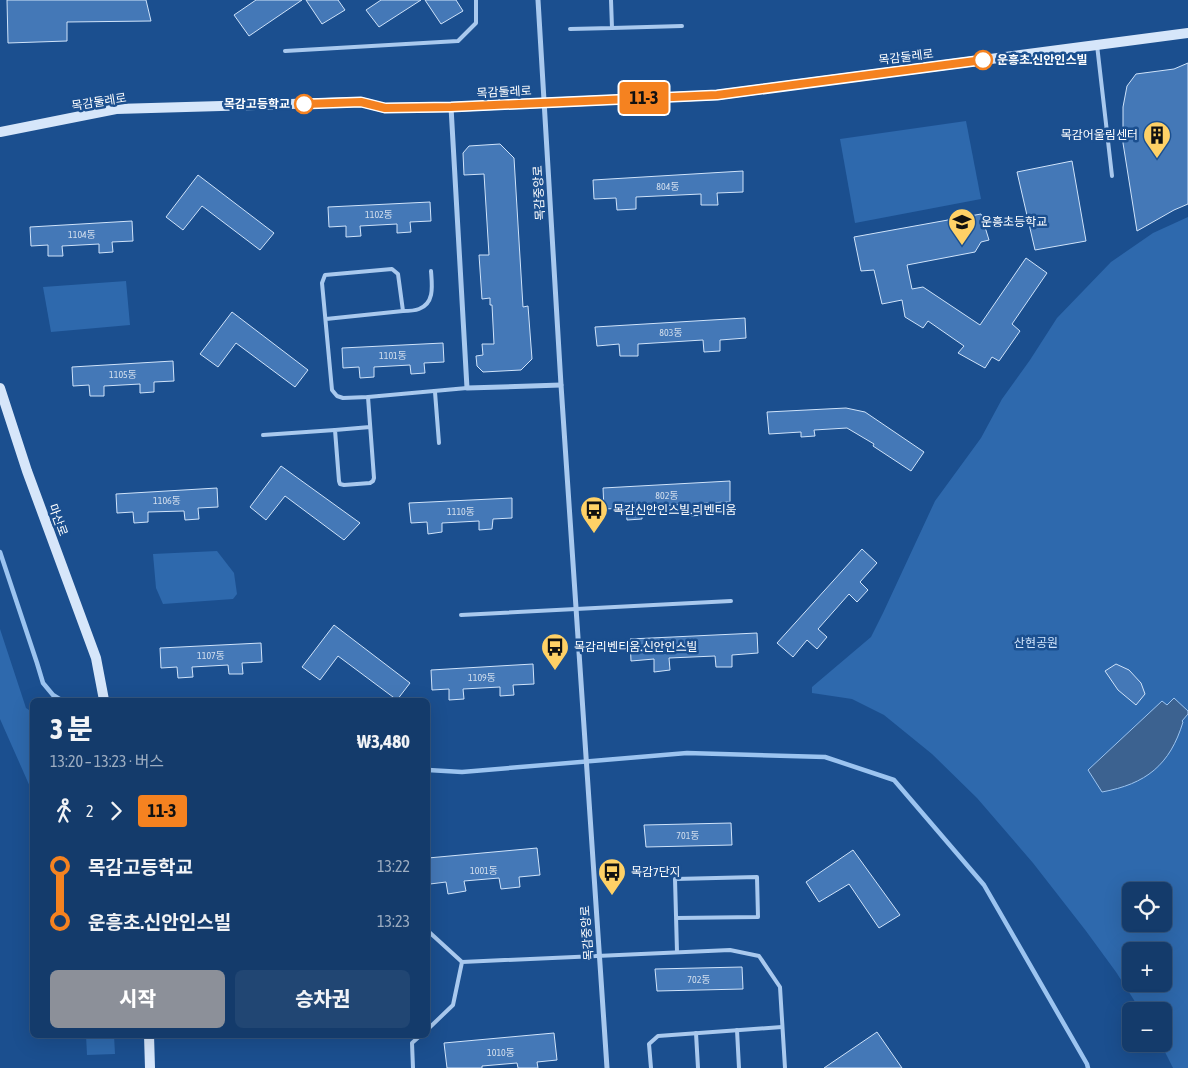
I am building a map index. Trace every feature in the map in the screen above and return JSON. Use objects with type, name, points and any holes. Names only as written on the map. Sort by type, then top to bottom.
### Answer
[{"type":"street","name":"목감중앙로","points":[[538,0],[575,609],[607,1068]]},
{"type":"street","name":"목감둘레로","points":[[0,132],[116,109],[361,102],[385,108],[451,107],[717,95],[1188,32]]},
{"type":"street","points":[[451,107],[467,388],[561,385]]},
{"type":"street","name":"마산로","points":[[0,388],[27,471],[96,658],[104,698]]},
{"type":"street","points":[[149,1038],[150,1068]]},
{"type":"lane","points":[[285,51],[458,41],[476,23],[476,0]]},
{"type":"lane","points":[[611,0],[612,28]]},
{"type":"lane","points":[[570,30],[682,26]]},
{"type":"lane","points":[[1097,45],[1112,176]]},
{"type":"lane","points":[[402,311],[398,274],[392,269],[326,275],[322,283],[332,390],[337,396],[343,398],[368,397],[467,388]]},
{"type":"lane","points":[[326,319],[418,310],[428,303],[432,292],[431,270]]},
{"type":"lane","points":[[435,392],[439,443]]},
{"type":"lane","points":[[335,430],[340,484],[370,483],[373,481],[368,397]]},
{"type":"lane","points":[[263,435],[370,427]]},
{"type":"lane","points":[[461,615],[731,601]]},
{"type":"lane","points":[[676,918],[758,917],[757,878],[675,879],[676,918],[677,952]]},
{"type":"lane","points":[[430,933],[462,962],[730,950],[759,956],[780,987],[785,1068]]},
{"type":"lane","points":[[430,1027],[453,1005],[462,962]]},
{"type":"lane","points":[[651,1068],[649,1044],[658,1036],[782,1027]]},
{"type":"lane","points":[[737,1030],[739,1068]]},
{"type":"lane","points":[[696,1033],[698,1068]]},
{"type":"lane","points":[[413,1068],[412,1043],[418,1038]]},
{"type":"green space","points":[[966,121],[981,199],[855,223],[840,139]]},
{"type":"green space","name":"산현공원","points":[[1188,217],[1188,1068],[1173,1068],[1165,1052],[1172,1052],[1172,1002],[1135,1002],[1129,992],[1172,992],[1172,942],[1122,942],[1122,981],[1033,863],[977,798],[932,754],[884,715],[852,699],[812,693],[812,687],[871,637],[935,501],[981,438],[1002,399],[1057,318],[1111,262],[1153,233]]},
{"type":"green space","points":[[126,281],[130,325],[51,332],[43,287]]},
{"type":"green space","points":[[217,551],[234,573],[237,594],[233,599],[163,604],[156,588],[153,554]]},
{"type":"green space","points":[[0,629],[26,708],[30,711],[30,787],[0,719]]},
{"type":"green space","points":[[86,1038],[114,1038],[115,1054],[87,1055]]},
{"type":"shaded area","points":[[1174,698],[1188,711],[1188,714],[1182,721],[1178,737],[1163,761],[1144,778],[1131,784],[1102,792],[1088,770],[1162,701],[1167,705]]},
{"type":"building","points":[[7,0],[146,0],[151,21],[67,22],[67,41],[8,43]]},
{"type":"building","points":[[256,0],[302,0],[249,36],[234,15]]},
{"type":"building","points":[[306,0],[338,0],[345,10],[322,24]]},
{"type":"building","points":[[381,0],[421,0],[379,27],[366,10]]},
{"type":"building","points":[[425,0],[456,0],[463,11],[441,24]]},
{"type":"building","name":"목감어울림센터","points":[[1188,63],[1188,204],[1137,231],[1123,143],[1123,107],[1127,86],[1136,74],[1174,69]]},
{"type":"building","points":[[500,144],[514,158],[523,307],[528,306],[532,359],[521,370],[483,372],[477,366],[476,356],[483,355],[482,344],[494,344],[492,305],[490,305],[490,298],[482,299],[479,255],[489,255],[484,174],[464,175],[463,153],[469,146]]},
{"type":"building","points":[[1072,161],[1086,241],[1035,250],[1017,172]]},
{"type":"building","points":[[743,171],[743,192],[717,193],[718,205],[701,205],[701,194],[636,197],[636,209],[617,210],[616,198],[594,199],[593,180]]},
{"type":"building","points":[[198,175],[274,233],[260,250],[202,206],[183,230],[166,217]]},
{"type":"building","points":[[430,202],[431,221],[410,222],[411,232],[397,233],[397,224],[360,226],[361,236],[346,237],[346,226],[329,227],[328,207]]},
{"type":"building","points":[[981,214],[989,240],[981,242],[975,252],[907,265],[912,289],[923,287],[980,325],[1026,258],[1047,273],[1012,324],[1020,331],[999,361],[992,357],[985,368],[958,353],[964,346],[928,321],[923,328],[905,317],[902,300],[882,304],[874,270],[861,271],[854,237]]},
{"type":"building","points":[[132,221],[133,241],[112,242],[113,252],[99,253],[99,244],[62,246],[63,256],[48,256],[48,245],[31,246],[30,227]]},
{"type":"building","points":[[232,312],[308,370],[295,387],[236,343],[218,367],[200,354]]},
{"type":"building","points":[[745,318],[746,338],[720,340],[720,351],[704,352],[703,340],[638,344],[638,356],[620,356],[619,344],[597,346],[595,327]]},
{"type":"building","points":[[443,343],[444,362],[424,363],[425,373],[411,374],[410,365],[374,367],[374,377],[360,378],[359,367],[343,368],[342,348]]},
{"type":"building","points":[[173,361],[174,381],[154,382],[154,392],[140,393],[140,384],[104,386],[104,396],[90,396],[89,385],[73,386],[72,367]]},
{"type":"building","points":[[846,408],[865,412],[924,452],[911,471],[873,446],[874,444],[847,428],[814,430],[815,436],[801,437],[801,432],[769,434],[767,412]]},
{"type":"building","points":[[281,466],[360,523],[344,540],[285,496],[266,520],[250,507]]},
{"type":"building","points":[[730,481],[730,502],[704,503],[705,515],[688,516],[688,504],[642,507],[642,519],[627,520],[626,508],[604,509],[603,488]]},
{"type":"building","points":[[217,488],[218,507],[198,508],[199,519],[185,520],[184,511],[148,512],[148,522],[134,523],[133,512],[117,513],[116,494]]},
{"type":"building","points":[[512,498],[512,518],[493,519],[492,529],[479,530],[479,521],[442,523],[442,532],[428,534],[427,522],[411,523],[409,503]]},
{"type":"building","points":[[862,549],[877,563],[860,582],[868,590],[857,602],[849,594],[818,629],[827,637],[817,649],[807,640],[793,657],[777,643]]},
{"type":"building","points":[[334,625],[410,683],[399,698],[394,698],[338,656],[320,680],[302,667]]},
{"type":"building","points":[[757,633],[758,653],[732,655],[732,667],[716,667],[715,656],[669,658],[670,670],[654,672],[654,659],[631,661],[630,639]]},
{"type":"building","points":[[261,643],[262,662],[242,663],[243,674],[229,674],[228,665],[192,667],[193,677],[178,678],[177,667],[161,668],[160,648]]},
{"type":"building","points":[[533,664],[534,684],[513,685],[514,695],[500,696],[500,687],[463,689],[464,699],[449,700],[449,689],[432,690],[431,670]]},
{"type":"building","points":[[1116,664],[1129,670],[1141,683],[1145,694],[1136,705],[1118,690],[1105,671]]},
{"type":"building","points":[[731,823],[732,845],[646,847],[644,825]]},
{"type":"building","points":[[537,848],[540,875],[519,877],[520,887],[501,889],[499,878],[464,881],[466,891],[448,894],[446,882],[430,884],[430,858]]},
{"type":"building","points":[[853,850],[900,915],[879,928],[849,884],[819,902],[806,882]]},
{"type":"building","points":[[742,967],[743,989],[657,991],[655,969]]},
{"type":"building","points":[[877,1032],[902,1068],[824,1068]]},
{"type":"building","points":[[554,1033],[557,1060],[537,1062],[538,1068],[518,1068],[517,1063],[482,1066],[482,1068],[447,1068],[444,1043]]},
{"type":"waterway","points":[[0,552],[43,683],[58,698]]},
{"type":"waterway","points":[[430,770],[462,772],[687,753],[825,757],[894,780],[984,885],[1088,1068]]},
{"type":"bus line","name":"11-3","points":[[304,104],[361,102],[385,108],[451,107],[717,95],[983,60]]},
{"type":"place","name":"운흥초.신안인스빌","points":[[983,60]]},
{"type":"place","name":"목감고등학교","points":[[304,104]]},
{"type":"place","name":"목감어울림센터","points":[[1157,159]]},
{"type":"place","name":"운흥초등학교","points":[[962,246]]},
{"type":"place","name":"목감신안인스빌.리벤티움","points":[[594,534]]},
{"type":"place","name":"목감리벤티움.신안인스빌","points":[[555,671]]},
{"type":"place","name":"목감7단지","points":[[612,896]]}]
